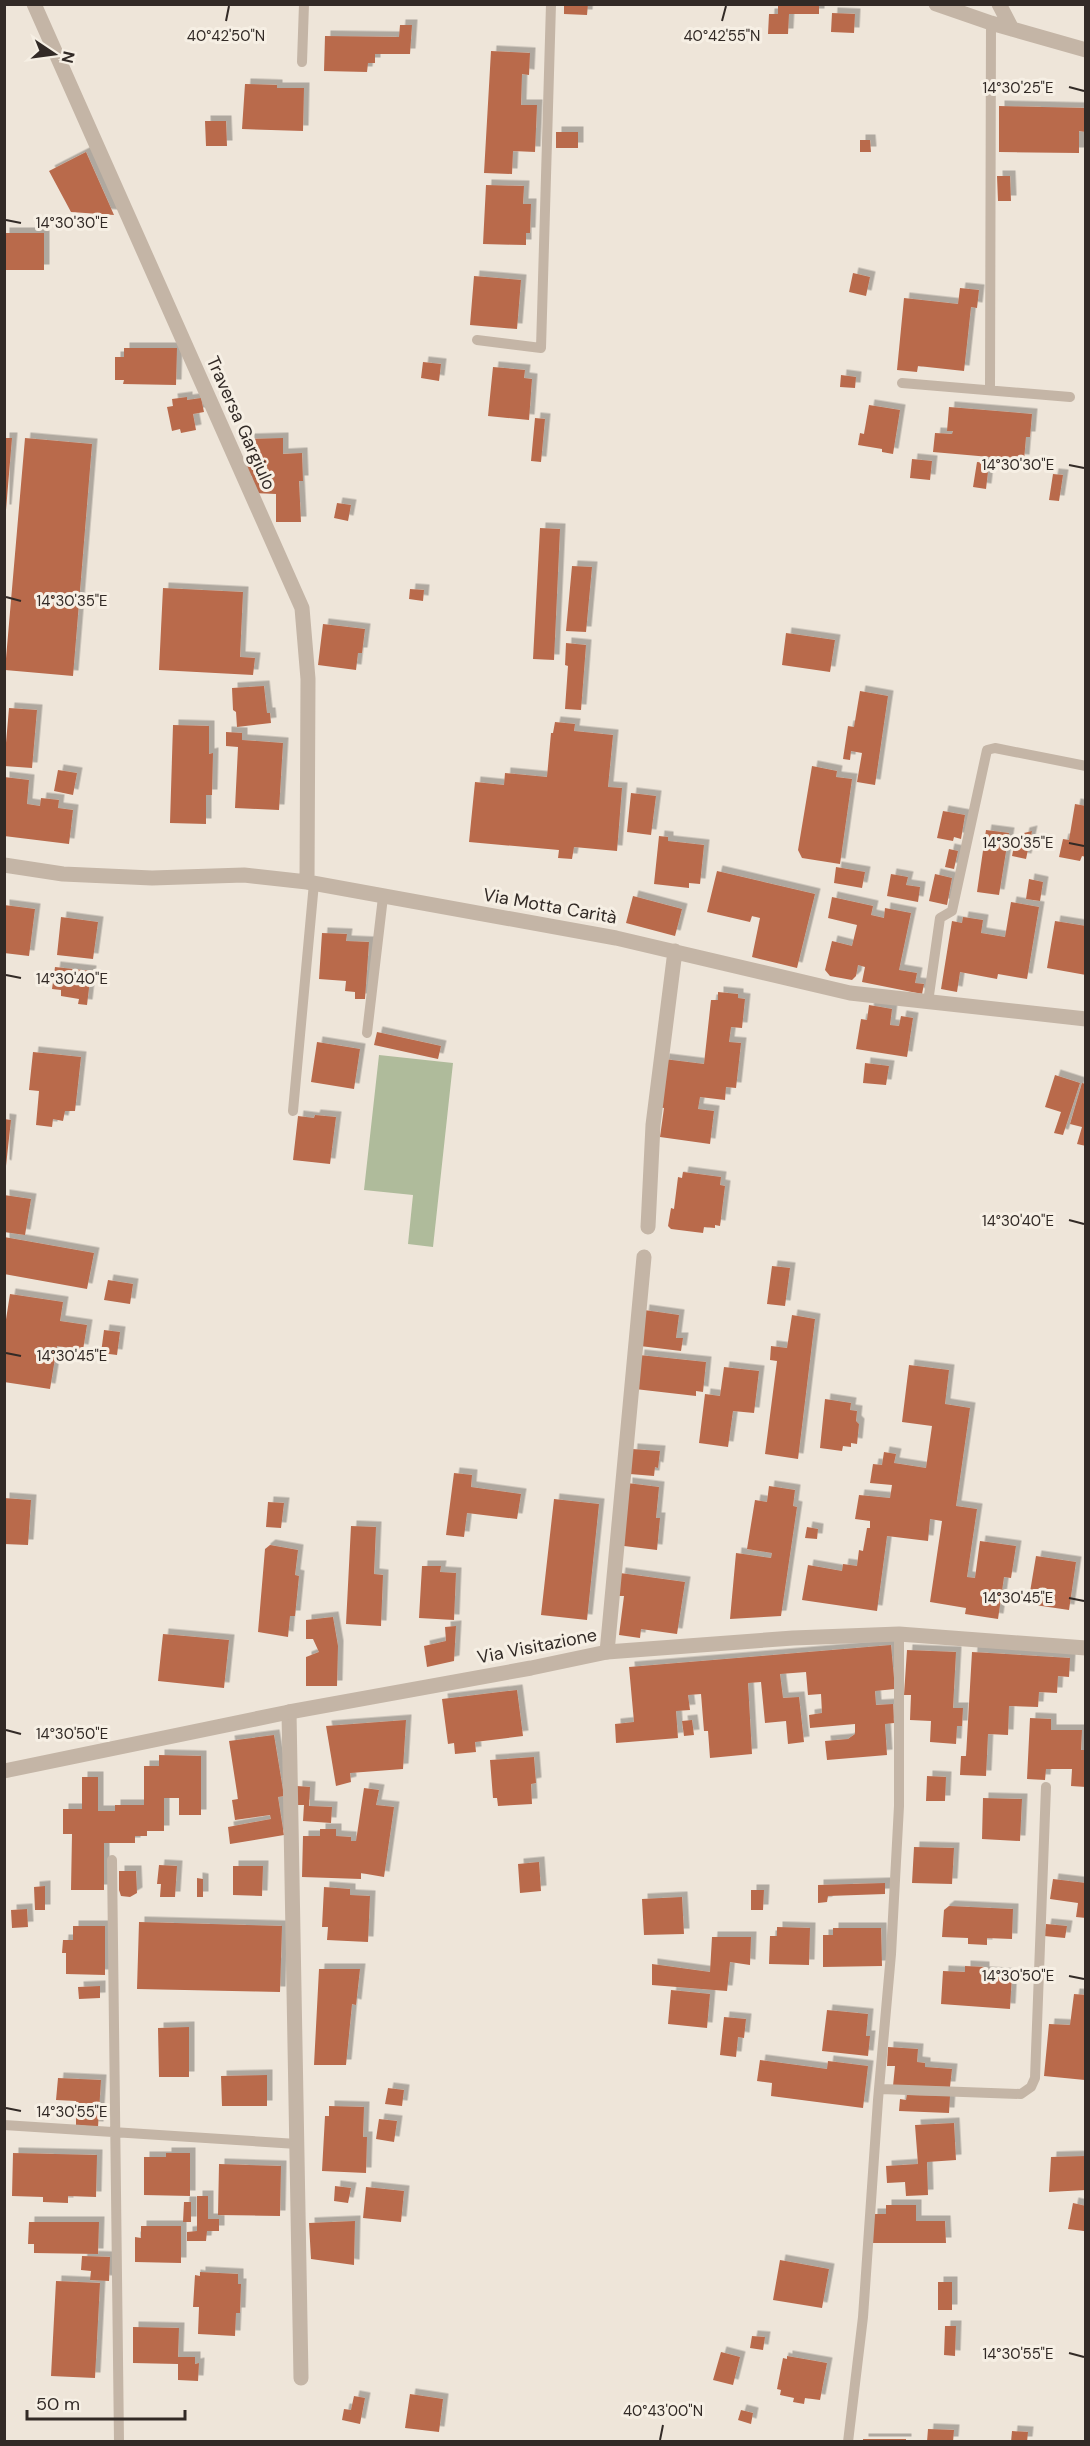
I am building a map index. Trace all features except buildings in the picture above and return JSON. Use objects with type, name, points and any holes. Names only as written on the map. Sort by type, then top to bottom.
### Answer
[{"type":"street","name":"Traversa Gargiulo","points":[[33,4],[302,608],[308,679],[310,882]]},
{"type":"street","points":[[936,4],[1086,51]]},
{"type":"street","points":[[999,4],[1012,28]]},
{"type":"street","name":"Via Motta Carità","points":[[4,866],[63,874],[152,878],[244,875],[310,882],[616,938],[850,993],[1086,1019]]},
{"type":"street","points":[[648,1227],[653,1125],[675,951]]},
{"type":"street","points":[[607,1652],[644,1257]]},
{"type":"street","name":"Via Visitazione","points":[[4,1771],[289,1712],[607,1652],[793,1638],[899,1634],[1086,1648]]},
{"type":"street","points":[[289,1712],[301,2378]]},
{"type":"lane","points":[[302,62],[304,4]]},
{"type":"lane","points":[[477,340],[541,348],[551,4]]},
{"type":"lane","points":[[990,390],[991,23]]},
{"type":"lane","points":[[902,383],[1070,397]]},
{"type":"lane","points":[[928,1002],[940,918],[952,911],[987,750],[995,748],[1086,766]]},
{"type":"lane","points":[[293,1111],[310,882]]},
{"type":"lane","points":[[367,1033],[383,897]]},
{"type":"lane","points":[[848,2442],[863,2317],[891,1954],[899,1806],[899,1634]]},
{"type":"lane","points":[[880,2089],[1021,2094],[1031,2087],[1035,2078],[1046,1787]]},
{"type":"lane","points":[[112,1860],[119,2442]]},
{"type":"lane","points":[[4,2125],[297,2144]]},
{"type":"green space","points":[[379,1055],[453,1063],[433,1247],[408,1244],[413,1195],[364,1190]]}]
